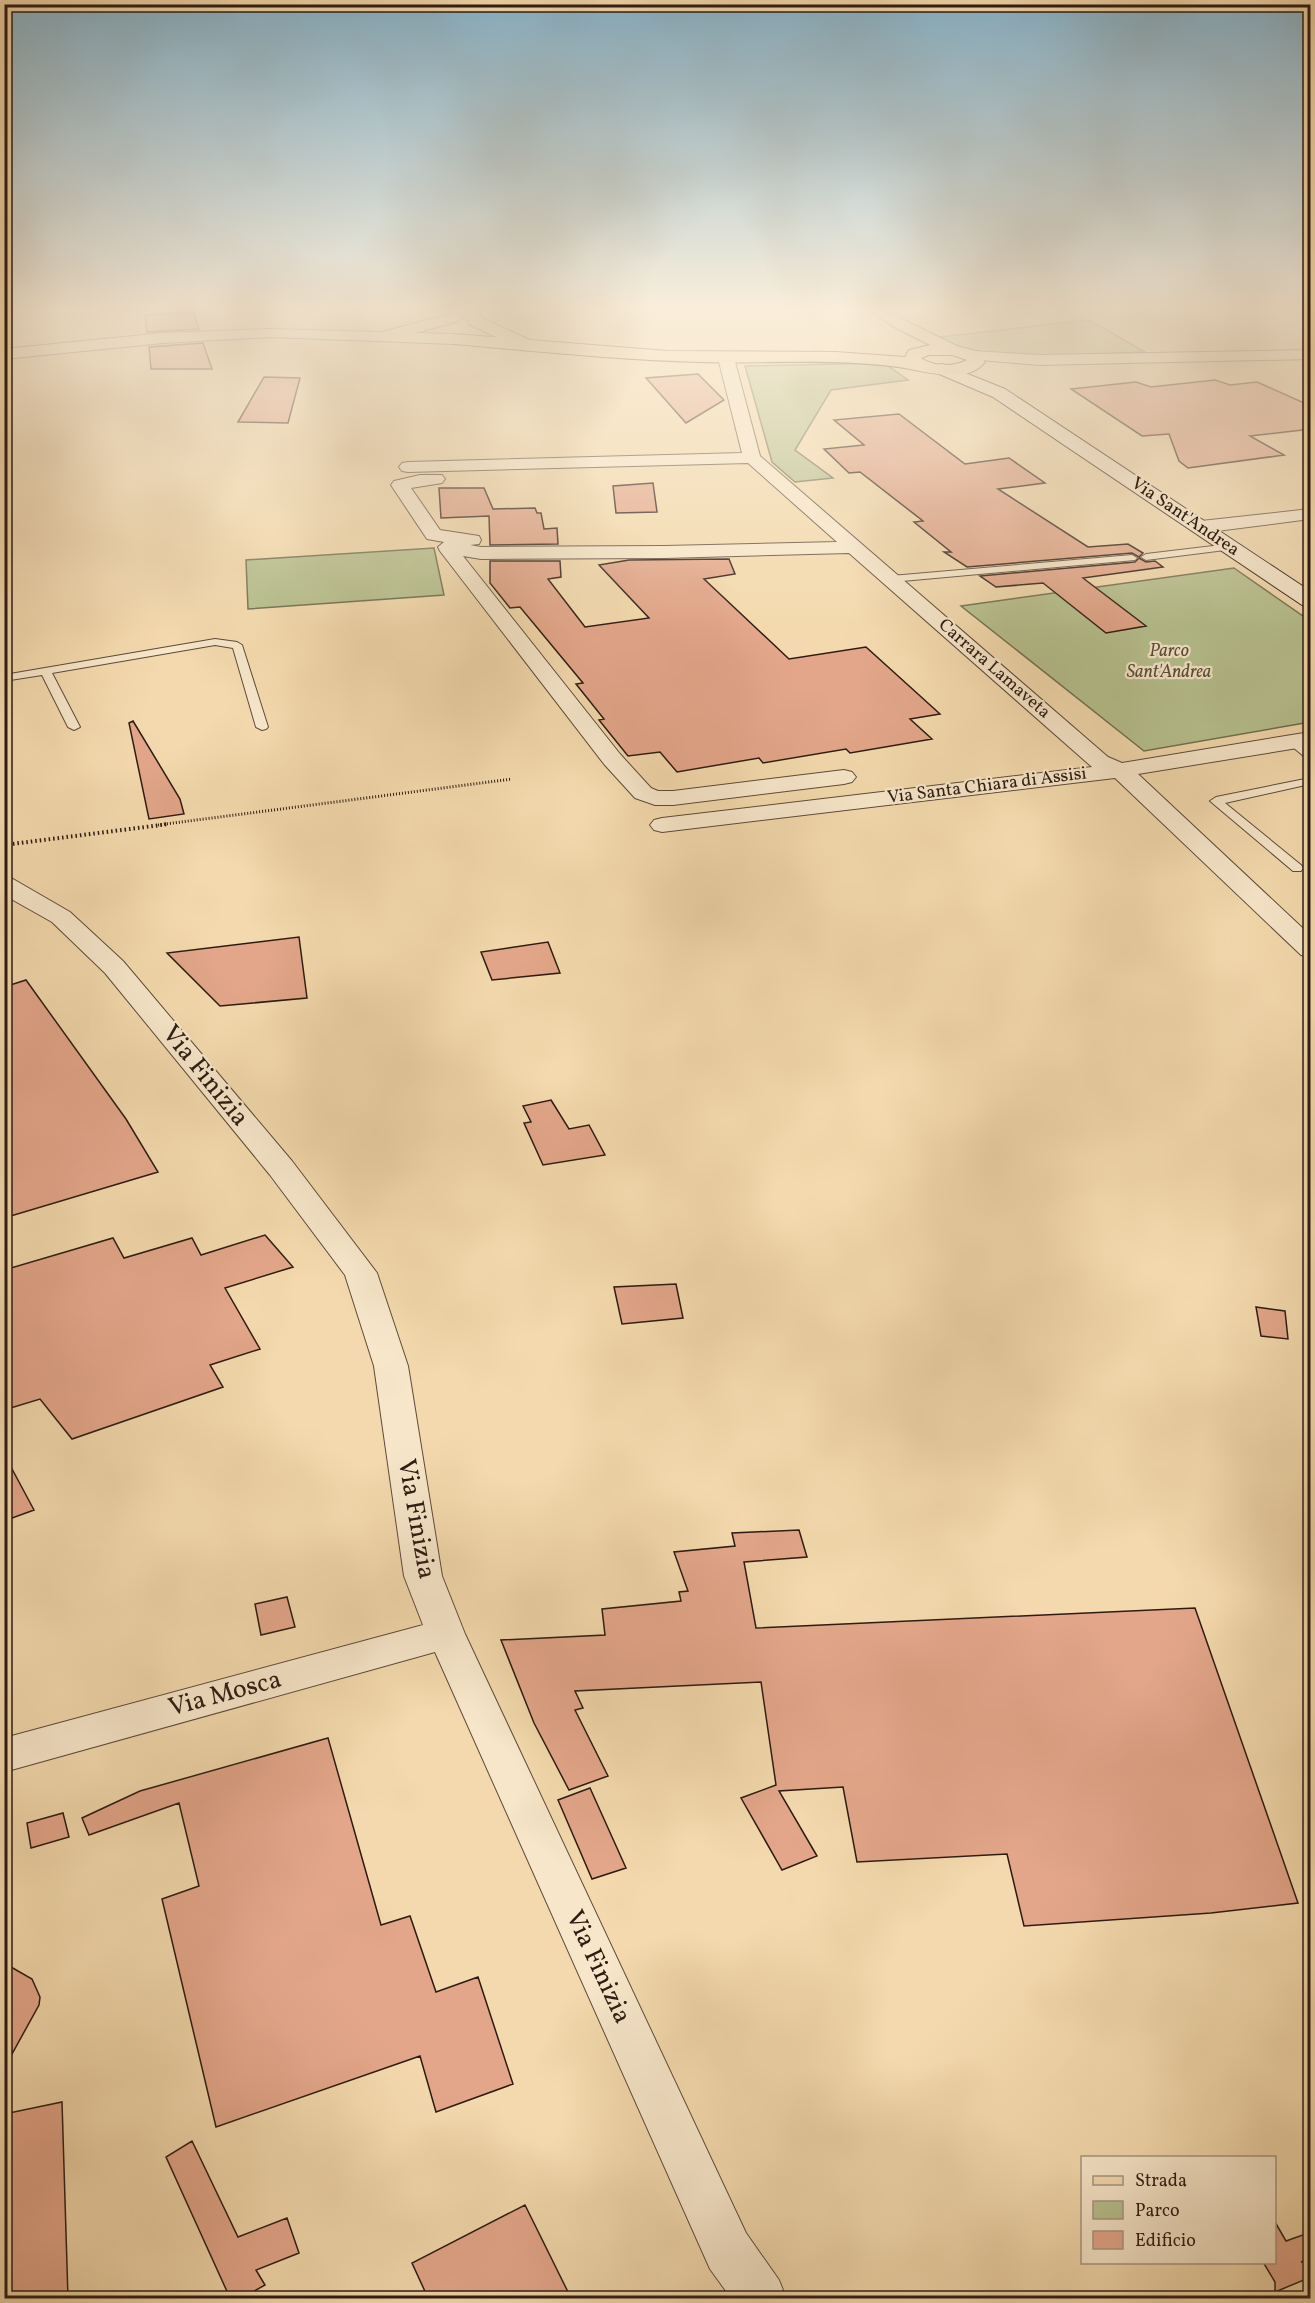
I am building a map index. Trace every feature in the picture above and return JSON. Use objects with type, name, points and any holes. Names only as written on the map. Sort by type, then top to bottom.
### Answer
[{"type":"street","points":[[408,468],[752,458],[741,413]]},
{"type":"street","name":"Via Sant'Andrea","points":[[1030,413],[1311,600]]},
{"type":"street","name":"Carrara Lamaveta","points":[[752,458],[851,547],[891,579],[1100,762],[1120,770],[1311,949]]},
{"type":"street","points":[[490,542],[434,534],[400,485],[420,480],[564,478],[559,464]]},
{"type":"street","points":[[1201,528],[1311,514]]},
{"type":"street","points":[[844,777],[673,798],[655,798],[643,793],[612,759],[447,547],[481,553],[665,552],[851,547]]},
{"type":"street","name":"Via Santa Chiara di Assisi","points":[[662,825],[1305,746]]},
{"type":"street","name":"Via Finizia","points":[[4,884],[61,917],[114,967],[280,1168],[361,1273],[391,1366],[423,1576],[446,1634],[728,2251],[762,2298]]},
{"type":"street","name":"Via Mosca","points":[[4,1755],[446,1634]]},
{"type":"lane","points":[[1146,557],[1230,547]]},
{"type":"lane","points":[[891,579],[1132,558]]},
{"type":"lane","points":[[4,678],[215,642],[230,642],[237,645],[262,728]]},
{"type":"lane","points":[[46,671],[74,727]]},
{"type":"lane","points":[[1297,868],[1216,801],[1311,782]]},
{"type":"path","points":[[4,844],[512,778]]},
{"type":"green space","points":[[758,413],[817,413],[795,450],[833,478],[795,482],[772,462]]},
{"type":"green space","points":[[434,548],[444,595],[248,609],[246,560]]},
{"type":"green space","name":"Parco Sant'Andrea","points":[[1234,568],[1310,621],[1310,722],[1144,751],[961,606]]},
{"type":"building","points":[[243,413],[291,413],[288,423],[238,422]]},
{"type":"building","points":[[678,413],[702,413],[686,423]]},
{"type":"building","points":[[1108,413],[1311,413],[1311,429],[1250,436],[1284,455],[1188,468],[1179,461],[1169,434],[1142,436]]},
{"type":"building","points":[[899,414],[965,464],[1009,458],[1045,483],[998,489],[1088,547],[1128,544],[1143,553],[1139,557],[1132,553],[967,567],[944,552],[951,552],[914,522],[923,521],[860,472],[849,473],[824,449],[864,445],[834,420]]},
{"type":"building","points":[[653,483],[657,512],[616,513],[613,486]]},
{"type":"building","points":[[439,488],[484,488],[493,509],[535,508],[537,513],[541,513],[544,529],[557,528],[558,544],[490,545],[489,516],[441,518]]},
{"type":"building","points":[[1139,558],[1146,562],[1155,561],[1163,567],[1083,578],[1146,626],[1106,633],[1043,583],[996,587],[980,576],[1135,562]]},
{"type":"building","points":[[729,559],[735,574],[704,579],[789,659],[866,647],[940,714],[910,719],[932,739],[850,753],[846,749],[763,763],[759,758],[677,772],[660,752],[628,756],[599,720],[604,719],[576,684],[583,683],[520,607],[510,608],[490,583],[490,561],[560,561],[561,577],[548,579],[585,627],[649,618],[599,565],[629,560]]},
{"type":"building","points":[[133,721],[180,799],[184,814],[149,819],[129,723]]},
{"type":"building","points":[[299,937],[307,998],[220,1006],[167,953]]},
{"type":"building","points":[[548,942],[560,973],[492,980],[481,952]]},
{"type":"building","points":[[26,980],[126,1119],[158,1172],[4,1218],[4,987]]},
{"type":"building","points":[[551,1100],[569,1129],[589,1125],[605,1155],[543,1165],[524,1123],[531,1122],[523,1106]]},
{"type":"building","points":[[265,1235],[293,1267],[225,1288],[260,1349],[210,1365],[223,1387],[72,1439],[40,1399],[4,1410],[4,1270],[113,1238],[124,1258],[192,1238],[201,1255]]},
{"type":"building","points":[[676,1284],[683,1318],[622,1324],[614,1287]]},
{"type":"building","points":[[1256,1307],[1285,1311],[1288,1339],[1261,1336]]},
{"type":"building","points":[[4,1454],[34,1510],[4,1521]]},
{"type":"building","points":[[799,1530],[807,1557],[744,1562],[756,1628],[1195,1608],[1298,1903],[1211,1913],[1024,1926],[1007,1854],[857,1862],[843,1787],[779,1791],[817,1856],[782,1870],[741,1798],[776,1785],[761,1682],[575,1691],[583,1708],[575,1710],[608,1776],[569,1790],[534,1723],[501,1640],[605,1635],[602,1609],[681,1601],[679,1592],[688,1591],[674,1552],[735,1546],[732,1533]]},
{"type":"building","points":[[287,1597],[295,1627],[261,1635],[255,1604]]},
{"type":"building","points":[[328,1738],[381,1925],[410,1916],[436,1992],[478,1977],[513,2084],[436,2112],[420,2056],[216,2127],[162,1899],[199,1886],[179,1803],[89,1835],[82,1818],[140,1791]]},
{"type":"building","points":[[590,1788],[626,1868],[592,1879],[558,1800]]},
{"type":"building","points":[[63,1813],[69,1837],[31,1848],[27,1823]]},
{"type":"building","points":[[4,1963],[32,1979],[40,1997],[39,2005],[12,2054],[9,2019],[4,2020]]},
{"type":"building","points":[[62,2102],[68,2298],[4,2298],[4,2114]]},
{"type":"building","points":[[192,2141],[238,2237],[287,2218],[299,2253],[256,2270],[265,2285],[242,2298],[230,2298],[166,2157]]},
{"type":"building","points":[[525,2205],[571,2298],[428,2298],[412,2263]]},
{"type":"building","points":[[1276,2224],[1286,2241],[1311,2232],[1311,2258],[1301,2262],[1311,2262],[1311,2277],[1275,2292],[1275,2282],[1264,2264],[1276,2264]]}]
